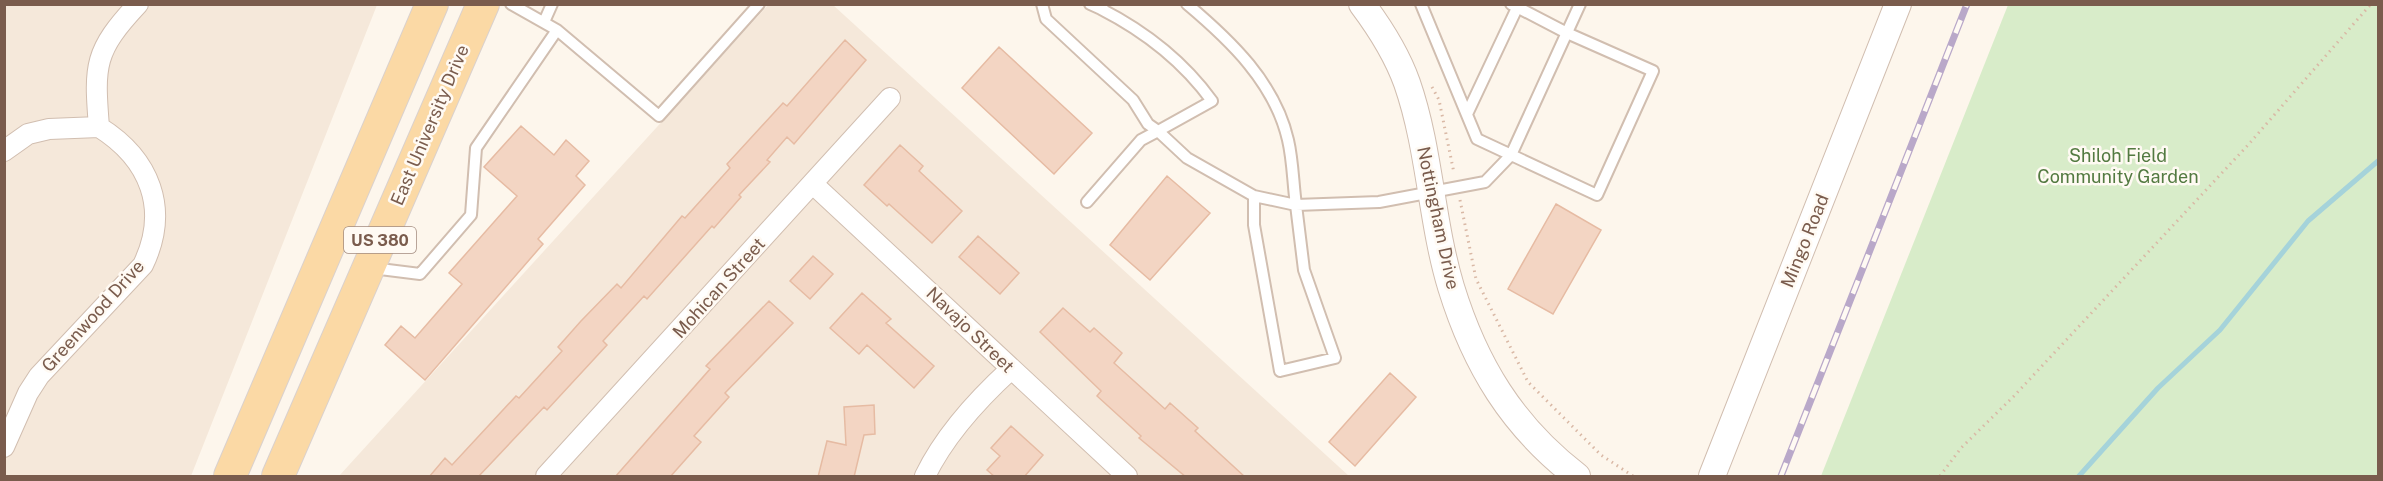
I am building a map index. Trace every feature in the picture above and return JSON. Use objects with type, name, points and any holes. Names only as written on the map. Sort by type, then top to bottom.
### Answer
[{"type":"main road","name":"US 380","points":[[230,477],[432,4]]},
{"type":"main road","name":"East University Drive","points":[[278,477],[483,4]]},
{"type":"street","points":[[4,151],[28,134],[49,129],[99,127],[97,71],[102,52],[111,33],[138,4]]},
{"type":"street","name":"Nottingham Drive","points":[[1362,4],[1382,30],[1406,81],[1420,131],[1451,286],[1485,374],[1514,416],[1553,458],[1576,477]]},
{"type":"street","name":"Mingo Road","points":[[1712,477],[1898,4]]},
{"type":"street","name":"Mohican Street","points":[[546,477],[890,98]]},
{"type":"street","name":"Greenwood Drive","points":[[4,447],[28,393],[39,376],[143,265],[152,246],[156,229],[152,184],[129,151],[99,127]]},
{"type":"street","name":"Navajo Street","points":[[813,184],[1127,477]]},
{"type":"street","points":[[925,477],[933,460],[959,423],[1011,369]]},
{"type":"lane","points":[[511,4],[557,30],[659,116],[759,4]]},
{"type":"lane","points":[[544,22],[552,4]]},
{"type":"lane","points":[[1042,4],[1046,19],[1133,100],[1148,124],[1187,158],[1254,196],[1296,205],[1379,202],[1485,182],[1511,155],[1580,4]]},
{"type":"lane","points":[[1087,202],[1141,140],[1212,100],[1194,76],[1146,34],[1102,7],[1090,4]]},
{"type":"lane","points":[[1187,4],[1216,28],[1270,91],[1288,140],[1304,270],[1335,358],[1280,371],[1254,225],[1254,196]]},
{"type":"lane","points":[[1421,4],[1477,139],[1598,195],[1653,71],[1567,33],[1514,6],[1467,114]]},
{"type":"lane","points":[[368,268],[420,274],[471,215],[476,148],[557,30]]},
{"type":"path","points":[[1940,477],[1961,448],[2014,396],[2248,145],[2371,4]]},
{"type":"path","points":[[1429,79],[1439,100],[1476,279],[1528,382],[1601,455],[1633,477]]},
{"type":"shaded area","points":[[769,4],[833,5],[1349,476],[339,476]]},
{"type":"shaded area","points":[[4,5],[377,5],[191,476],[5,476]]},
{"type":"green space","name":"Shiloh Field Community Garden","points":[[2008,5],[2378,5],[2378,476],[1821,476]]},
{"type":"building","points":[[845,40],[866,60],[794,144],[787,137],[767,160],[770,162],[739,195],[741,197],[714,228],[712,226],[647,299],[644,296],[603,341],[607,345],[547,410],[544,407],[478,477],[429,477],[445,458],[452,465],[516,396],[519,398],[562,351],[558,347],[581,321],[617,284],[621,288],[682,216],[685,218],[730,168],[727,164],[783,103],[787,106]]},
{"type":"building","points":[[999,47],[1092,133],[1054,174],[962,88]]},
{"type":"building","points":[[521,126],[554,155],[566,140],[589,161],[576,176],[585,185],[538,239],[543,244],[425,380],[385,345],[401,326],[415,338],[462,284],[449,273],[517,196],[484,167]]},
{"type":"building","points":[[900,145],[923,166],[919,171],[962,211],[932,243],[864,185]]},
{"type":"building","points":[[1167,176],[1210,213],[1150,280],[1110,245]]},
{"type":"building","points":[[1556,204],[1601,230],[1553,314],[1508,289]]},
{"type":"building","points":[[978,236],[1019,273],[1000,294],[959,257]]},
{"type":"building","points":[[813,256],[833,274],[810,299],[790,281]]},
{"type":"building","points":[[862,293],[891,319],[886,323],[934,366],[914,388],[867,345],[859,354],[830,328]]},
{"type":"building","points":[[769,301],[793,323],[725,393],[729,397],[694,436],[701,442],[670,477],[615,477],[710,369],[706,366]]},
{"type":"building","points":[[1063,308],[1090,332],[1094,328],[1122,353],[1114,363],[1165,409],[1170,403],[1198,428],[1195,431],[1245,477],[1186,477],[1139,438],[1141,436],[1097,396],[1101,391],[1040,332]]},
{"type":"building","points":[[1390,373],[1416,397],[1355,466],[1329,442]]},
{"type":"building","points":[[874,405],[875,434],[864,435],[854,477],[818,477],[827,441],[846,445],[844,407]]},
{"type":"building","points":[[1011,426],[1043,455],[1024,477],[995,477],[987,470],[1000,456],[991,448]]},
{"type":"waterway","points":[[2079,476],[2158,388],[2220,330],[2308,221],[2378,161]]},
{"type":"railway","points":[[1781,476],[1967,4]]}]
